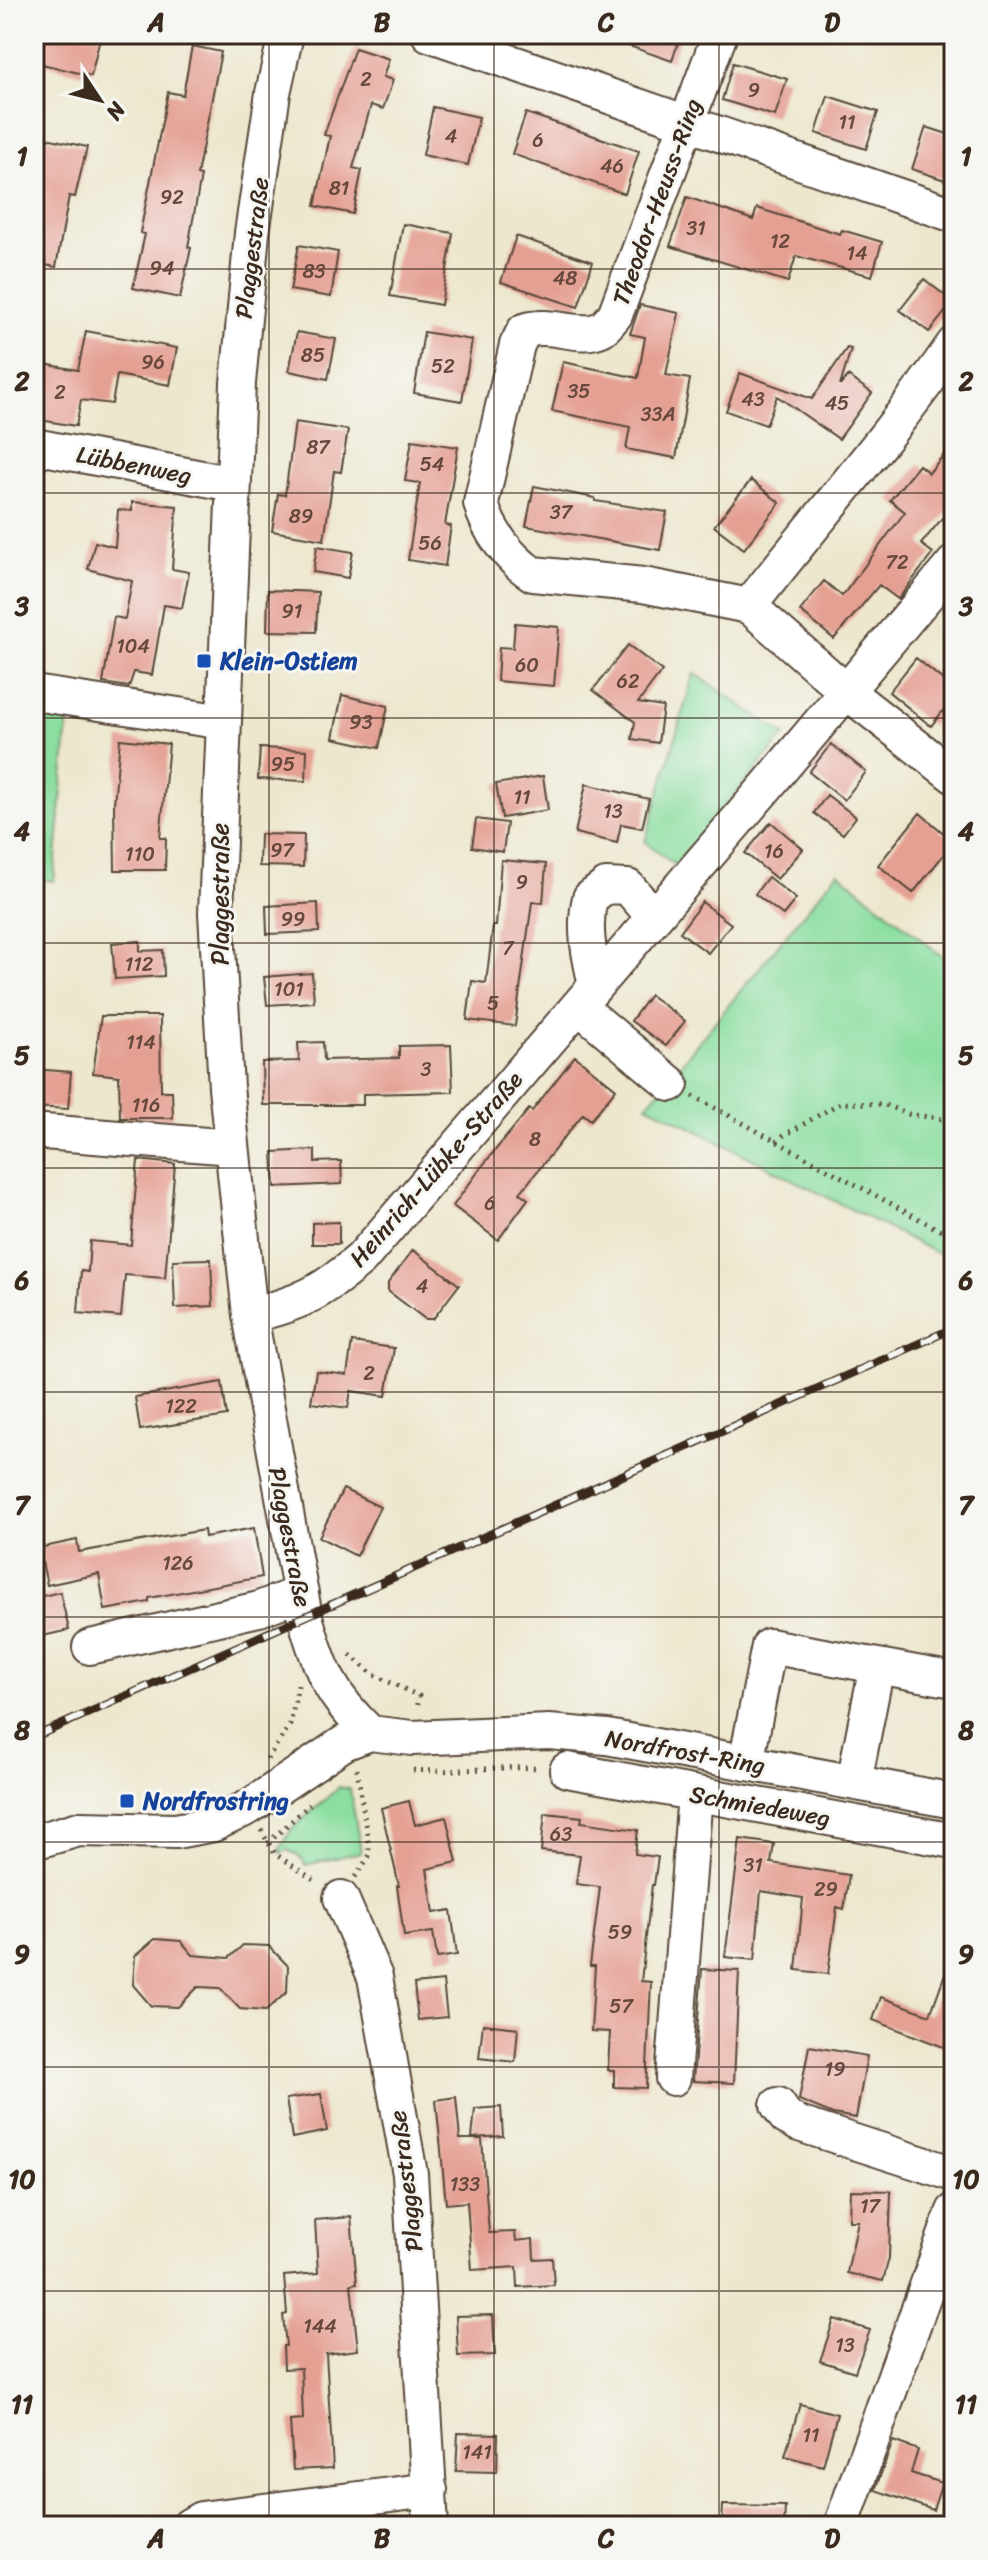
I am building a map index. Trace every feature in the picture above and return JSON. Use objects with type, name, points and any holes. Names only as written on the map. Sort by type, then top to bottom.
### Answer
[{"type":"street","name":"Plaggestraße","points":[[286,34],[273,93],[252,233],[238,383],[216,913],[232,1147],[250,1315],[301,1593],[318,1660],[329,1685],[368,1749]]},
{"type":"street","points":[[429,34],[954,215]]},
{"type":"street","name":"Theodor-Heuss-Ring","points":[[720,34],[615,315],[602,329],[593,331],[538,325],[524,331],[517,345],[481,503],[484,517],[518,565],[533,574],[643,585],[749,606]]},
{"type":"street","points":[[954,344],[918,396],[749,606],[847,692],[954,776]]},
{"type":"street","name":"Lübbenweg","points":[[34,446],[233,484]]},
{"type":"street","points":[[847,692],[954,563]]},
{"type":"street","name":"Heinrich-Lübke-Straße","points":[[250,1315],[302,1301],[333,1283],[361,1259],[847,692]]},
{"type":"street","points":[[34,693],[224,722]]},
{"type":"street","points":[[654,917],[628,887],[606,886],[590,898],[586,917],[587,995],[671,1084]]},
{"type":"street","points":[[44,1132],[232,1147]]},
{"type":"street","points":[[90,1647],[259,1609],[301,1593]]},
{"type":"street","points":[[746,1763],[769,1646],[954,1680]]},
{"type":"street","points":[[854,1782],[877,1666]]},
{"type":"street","name":"Nordfrost-Ring","points":[[368,1749],[410,1754],[549,1732],[607,1737],[954,1801]]},
{"type":"street","points":[[34,1842],[79,1829],[176,1831],[214,1824],[249,1807],[344,1743],[368,1749]]},
{"type":"street","name":"Schmiedeweg","points":[[567,1770],[954,1841]]},
{"type":"street","points":[[673,2078],[695,1794]]},
{"type":"street","name":"Plaggestraße","points":[[341,1898],[375,1977],[410,2174],[431,2526]]},
{"type":"street","points":[[778,2105],[786,2117],[799,2124],[954,2174]]},
{"type":"street","points":[[841,2526],[954,2211]]},
{"type":"street","points":[[189,2526],[201,2519],[430,2490]]},
{"type":"path","points":[[671,1084],[954,1238]]},
{"type":"path","points":[[777,1142],[840,1103],[882,1104],[908,1114],[942,1119],[954,1115]]},
{"type":"path","points":[[347,1651],[353,1660],[374,1675],[419,1696],[410,1754],[438,1772],[510,1767],[567,1770]]},
{"type":"path","points":[[256,1766],[266,1759],[290,1725],[298,1684]]},
{"type":"path","points":[[268,1843],[275,1854],[341,1898],[370,1855],[355,1770],[368,1749]]},
{"type":"green space","points":[[694,673],[785,735],[675,865],[645,842]]},
{"type":"green space","points":[[34,702],[69,709],[54,881],[34,878]]},
{"type":"green space","points":[[838,872],[954,966],[954,1262],[647,1105]]},
{"type":"green space","points":[[339,1787],[350,1789],[361,1852],[305,1865],[303,1860],[288,1850],[281,1853],[280,1848],[292,1829]]},
{"type":"building","points":[[45,34],[101,34],[91,76],[38,63]]},
{"type":"building","points":[[604,34],[681,34],[672,61],[603,37]]},
{"type":"building","points":[[192,46],[221,52],[197,175],[201,176],[180,298],[133,288],[145,234],[140,233],[168,92],[183,95]]},
{"type":"building","points":[[355,48],[389,59],[383,77],[393,80],[383,109],[371,105],[353,168],[362,170],[353,214],[315,206],[330,136],[324,135]]},
{"type":"building","points":[[733,63],[787,79],[775,116],[722,100]]},
{"type":"building","points":[[828,96],[878,112],[866,149],[816,133]]},
{"type":"building","points":[[433,107],[479,117],[468,165],[423,155]]},
{"type":"building","points":[[526,113],[639,151],[625,194],[512,154]]},
{"type":"building","points":[[926,127],[954,136],[954,183],[912,169]]},
{"type":"building","points":[[42,137],[87,147],[75,197],[69,196],[56,267],[34,263],[34,174]]},
{"type":"building","points":[[687,197],[753,220],[757,208],[840,234],[842,230],[882,242],[872,276],[796,256],[788,282],[670,246]]},
{"type":"building","points":[[403,224],[453,233],[441,305],[390,296]]},
{"type":"building","points":[[516,236],[593,262],[578,307],[501,282]]},
{"type":"building","points":[[299,245],[338,252],[331,297],[290,290]]},
{"type":"building","points":[[924,279],[953,302],[929,332],[900,310]]},
{"type":"building","points":[[640,305],[679,313],[666,375],[690,379],[676,458],[626,449],[630,427],[552,411],[563,362],[638,378],[645,337],[630,334]]},
{"type":"building","points":[[86,331],[177,348],[170,385],[117,375],[112,404],[81,400],[76,426],[34,419],[43,364],[78,370]]},
{"type":"building","points":[[297,332],[336,339],[328,379],[289,371]]},
{"type":"building","points":[[424,332],[472,340],[462,401],[414,393]]},
{"type":"building","points":[[847,348],[851,349],[840,386],[848,376],[872,393],[839,439],[777,396],[766,425],[726,411],[740,373],[812,399]]},
{"type":"building","points":[[295,422],[348,430],[341,472],[334,471],[324,540],[272,531],[278,494],[285,495]]},
{"type":"building","points":[[412,440],[458,447],[445,525],[451,526],[445,566],[408,560],[420,483],[405,481]]},
{"type":"building","points":[[954,442],[954,504],[921,544],[933,553],[898,599],[879,585],[834,639],[800,611],[824,581],[842,596],[905,512],[890,500],[919,465],[929,473]]},
{"type":"building","points":[[751,480],[780,503],[744,549],[714,526]]},
{"type":"building","points":[[534,486],[595,498],[595,501],[667,512],[660,550],[526,526]]},
{"type":"building","points":[[132,502],[177,506],[172,569],[189,572],[182,608],[164,605],[152,675],[134,672],[129,687],[103,683],[114,617],[125,619],[132,581],[88,569],[95,542],[115,547],[118,510],[132,511]]},
{"type":"building","points":[[317,546],[353,552],[348,578],[313,572]]},
{"type":"building","points":[[268,590],[318,592],[316,632],[267,631]]},
{"type":"building","points":[[515,623],[559,627],[554,686],[497,681],[499,647],[513,648]]},
{"type":"building","points":[[628,645],[662,671],[638,703],[663,707],[658,743],[632,739],[635,722],[593,690]]},
{"type":"building","points":[[916,658],[954,689],[954,720],[943,711],[931,726],[889,692]]},
{"type":"building","points":[[342,695],[388,706],[379,748],[333,738]]},
{"type":"building","points":[[120,739],[169,744],[160,838],[166,838],[165,870],[115,870],[114,804]]},
{"type":"building","points":[[831,744],[866,772],[844,800],[809,772]]},
{"type":"building","points":[[260,748],[307,750],[306,781],[258,779]]},
{"type":"building","points":[[543,776],[548,810],[502,818],[496,784]]},
{"type":"building","points":[[586,784],[649,799],[642,828],[621,824],[617,843],[575,833]]},
{"type":"building","points":[[827,795],[856,817],[843,834],[814,813]]},
{"type":"building","points":[[920,813],[954,842],[913,893],[878,865]]},
{"type":"building","points":[[476,819],[507,823],[503,852],[472,847]]},
{"type":"building","points":[[771,822],[803,849],[777,879],[745,853]]},
{"type":"building","points":[[260,834],[304,835],[303,867],[259,866]]},
{"type":"building","points":[[501,860],[546,864],[543,903],[532,902],[515,1026],[467,1020],[472,981],[486,983],[493,926],[496,926]]},
{"type":"building","points":[[768,877],[796,899],[783,915],[755,894]]},
{"type":"building","points":[[702,902],[731,924],[708,953],[680,932]]},
{"type":"building","points":[[318,903],[319,932],[267,934],[266,906]]},
{"type":"building","points":[[140,941],[140,951],[163,950],[164,976],[115,979],[112,943]]},
{"type":"building","points":[[312,973],[314,1002],[267,1005],[264,977]]},
{"type":"building","points":[[650,995],[685,1021],[666,1046],[631,1021]]},
{"type":"building","points":[[101,1016],[160,1016],[161,1091],[172,1091],[173,1118],[120,1118],[119,1076],[93,1073]]},
{"type":"building","points":[[323,1042],[324,1060],[399,1058],[399,1046],[451,1045],[453,1092],[363,1094],[363,1105],[263,1105],[262,1062],[299,1061],[298,1043]]},
{"type":"building","points":[[575,1056],[616,1089],[591,1120],[583,1114],[520,1193],[528,1199],[498,1240],[453,1206],[483,1165],[529,1109],[532,1111]]},
{"type":"building","points":[[34,1069],[71,1072],[68,1109],[34,1107]]},
{"type":"building","points":[[315,1150],[315,1162],[341,1161],[342,1184],[275,1187],[273,1152]]},
{"type":"building","points":[[138,1160],[175,1164],[165,1278],[125,1275],[121,1317],[78,1313],[81,1271],[88,1272],[90,1241],[131,1245]]},
{"type":"building","points":[[339,1222],[339,1244],[312,1244],[312,1223]]},
{"type":"building","points":[[413,1250],[459,1285],[433,1319],[425,1319],[388,1291],[388,1283]]},
{"type":"building","points":[[211,1259],[213,1306],[175,1308],[173,1260]]},
{"type":"building","points":[[352,1342],[394,1348],[386,1396],[351,1391],[348,1408],[311,1403],[316,1371],[347,1375]]},
{"type":"building","points":[[222,1382],[227,1416],[140,1430],[135,1397]]},
{"type":"building","points":[[343,1489],[380,1507],[356,1556],[319,1537]]},
{"type":"building","points":[[254,1528],[262,1577],[149,1598],[149,1602],[105,1610],[99,1574],[47,1585],[39,1548],[77,1540],[79,1552],[204,1530],[205,1537]]},
{"type":"building","points":[[60,1592],[69,1630],[34,1638],[34,1598]]},
{"type":"building","points":[[409,1801],[415,1825],[446,1817],[457,1862],[427,1869],[434,1913],[451,1910],[457,1955],[437,1958],[433,1932],[404,1936],[399,1886],[381,1808]]},
{"type":"building","points":[[545,1813],[582,1817],[581,1822],[638,1830],[635,1854],[658,1857],[641,1981],[651,1982],[646,2088],[614,2087],[614,2070],[608,2070],[610,2032],[591,2031],[595,1966],[590,1966],[600,1887],[576,1884],[580,1855],[541,1851]]},
{"type":"building","points":[[740,1839],[774,1844],[771,1863],[849,1875],[844,1909],[837,1907],[828,1974],[796,1970],[803,1898],[761,1891],[755,1960],[725,1957]]},
{"type":"building","points":[[155,1939],[181,1941],[193,1955],[229,1958],[243,1945],[269,1946],[288,1966],[287,1992],[266,2011],[240,2009],[220,1988],[198,1987],[178,2007],[151,2006],[133,1985],[135,1956]]},
{"type":"building","points":[[951,1957],[954,1958],[954,2051],[873,2020],[881,1997],[930,2015]]},
{"type":"building","points":[[702,1969],[739,1971],[734,2083],[693,2081]]},
{"type":"building","points":[[443,1981],[447,2017],[418,2020],[414,1984]]},
{"type":"building","points":[[483,2024],[518,2028],[515,2062],[479,2058]]},
{"type":"building","points":[[809,2046],[867,2056],[856,2118],[833,2114],[799,2100]]},
{"type":"building","points":[[321,2094],[327,2131],[292,2138],[286,2099]]},
{"type":"building","points":[[456,2097],[460,2139],[482,2139],[489,2233],[515,2232],[516,2241],[533,2239],[534,2259],[552,2258],[554,2285],[518,2287],[517,2267],[472,2270],[467,2202],[446,2204],[436,2100]]},
{"type":"building","points":[[501,2107],[503,2136],[472,2138],[475,2109]]},
{"type":"building","points":[[850,2190],[891,2191],[889,2258],[883,2281],[847,2273],[858,2221],[849,2221]]},
{"type":"building","points":[[351,2217],[357,2283],[351,2284],[358,2350],[326,2354],[333,2468],[293,2470],[290,2421],[303,2420],[301,2368],[284,2369],[283,2346],[286,2346],[283,2315],[287,2314],[284,2276],[318,2273],[315,2220]]},
{"type":"building","points":[[493,2315],[495,2355],[458,2356],[456,2316]]},
{"type":"building","points":[[834,2319],[870,2330],[855,2372],[820,2361]]},
{"type":"building","points":[[800,2404],[837,2414],[823,2466],[785,2456]]},
{"type":"building","points":[[458,2433],[498,2434],[497,2472],[456,2471]]},
{"type":"building","points":[[893,2441],[918,2450],[911,2473],[942,2483],[933,2510],[875,2490]]},
{"type":"building","points":[[723,2505],[785,2506],[784,2526],[722,2526]]},
{"type":"railway","points":[[34,1737],[954,1328]]},
{"type":"place","name":"Klein-Ostiem","points":[[204,661]]},
{"type":"place","name":"Nordfrostring","points":[[127,1801]]}]
